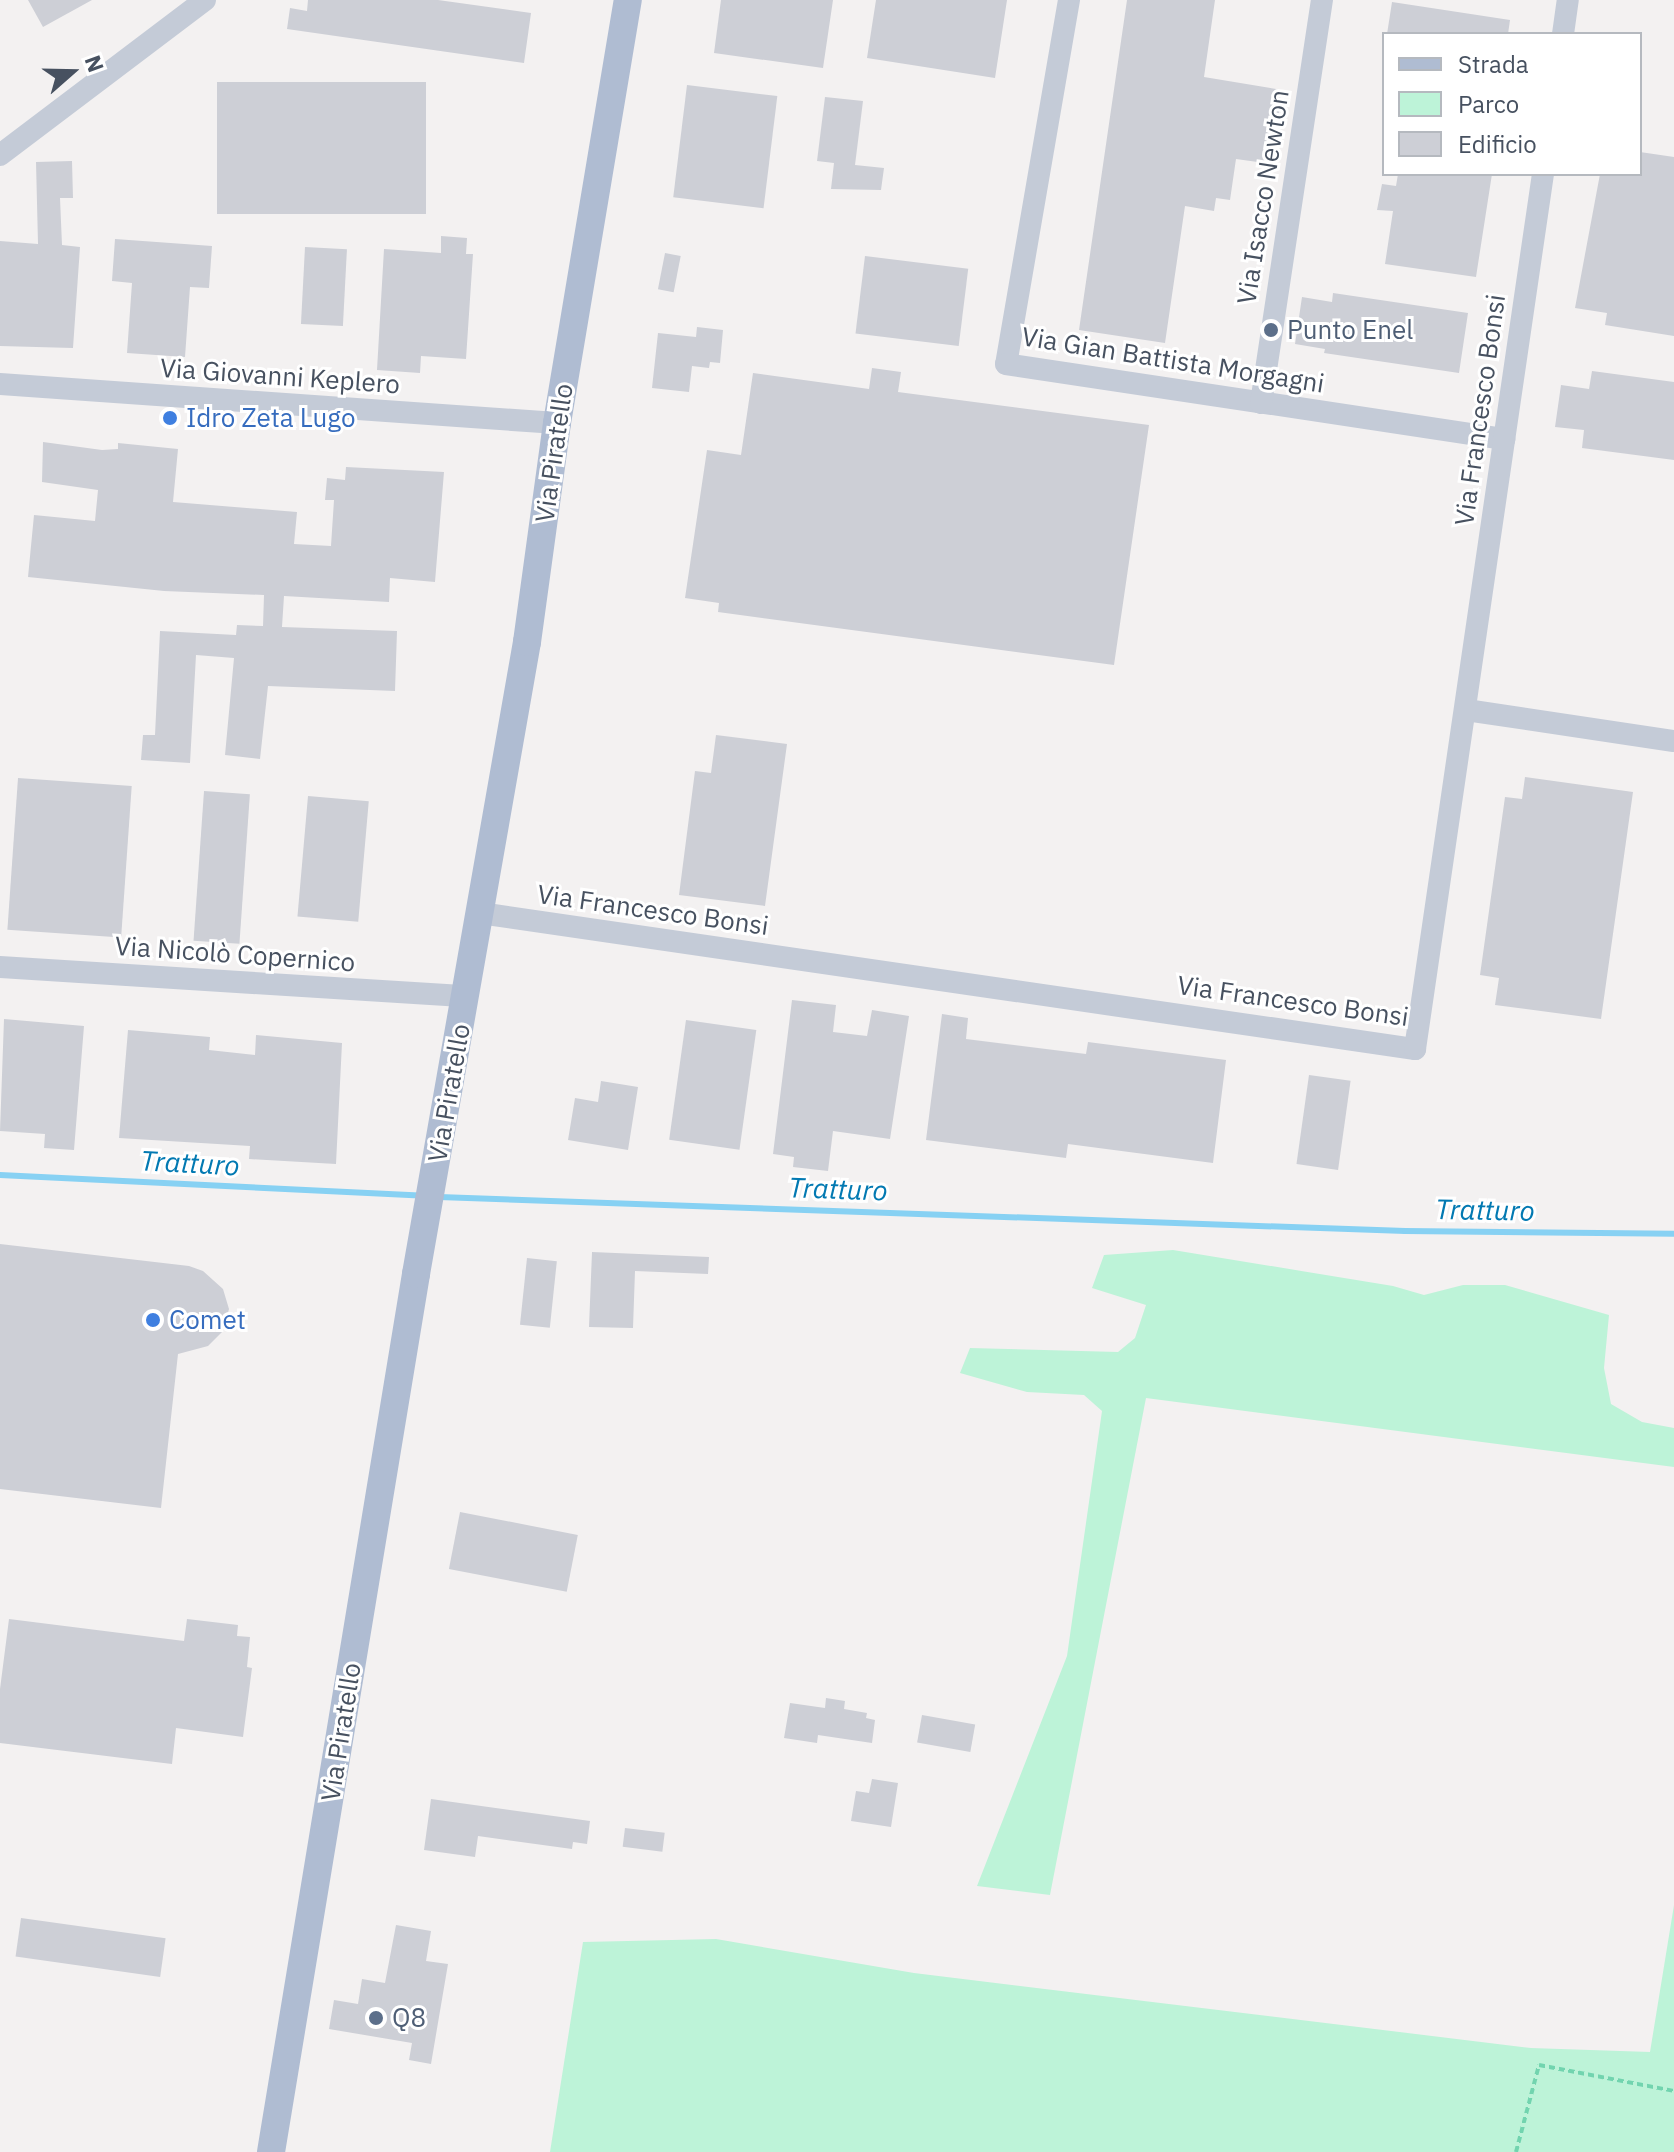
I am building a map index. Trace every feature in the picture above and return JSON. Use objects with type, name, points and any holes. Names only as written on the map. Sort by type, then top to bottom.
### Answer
[{"type":"main road","name":"Via Piratello","points":[[271,2152],[422,1238],[527,642],[557,423],[628,0]]},
{"type":"main road","name":"Via Piratello","points":[[624,33],[635,0]]},
{"type":"street","points":[[0,155],[205,0]]},
{"type":"street","name":"Via Gian Battista Morgagni","points":[[1069,0],[1006,364],[1504,439]]},
{"type":"street","name":"Via Isacco Newton","points":[[1261,403],[1322,0]]},
{"type":"street","points":[[1563,32],[1568,0]]},
{"type":"street","name":"Via Francesco Bonsi","points":[[480,913],[1415,1049],[1543,176]]},
{"type":"street","name":"Via Giovanni Keplero","points":[[0,384],[557,423]]},
{"type":"street","points":[[1466,710],[1674,741]]},
{"type":"street","name":"Via Nicolò Copernico","points":[[0,967],[466,996]]},
{"type":"path","points":[[1516,2152],[1539,2065],[1674,2091]]},
{"type":"green space","points":[[1173,1250],[1393,1286],[1424,1295],[1463,1285],[1505,1285],[1609,1315],[1604,1368],[1611,1404],[1642,1422],[1674,1428],[1674,1467],[1146,1398],[1050,1895],[977,1886],[1067,1656],[1102,1411],[1084,1395],[1027,1392],[960,1373],[970,1348],[1118,1352],[1135,1338],[1146,1305],[1092,1288],[1104,1255]]},
{"type":"green space","points":[[1674,1905],[1674,2152],[550,2152],[583,1942],[716,1939],[914,1973],[1531,2048],[1650,2052]]},
{"type":"building","points":[[28,0],[92,0],[43,27]]},
{"type":"building","points":[[308,0],[438,0],[531,13],[524,63],[287,29],[290,8],[307,11]]},
{"type":"building","points":[[721,0],[833,0],[823,68],[714,53]]},
{"type":"building","points":[[876,0],[1007,0],[995,78],[867,58]]},
{"type":"building","points":[[1127,0],[1215,0],[1204,77],[1282,90],[1272,164],[1236,159],[1230,200],[1216,198],[1214,211],[1185,206],[1165,343],[1079,330]]},
{"type":"building","points":[[1392,2],[1510,20],[1508,32],[1387,32]]},
{"type":"building","points":[[217,82],[426,82],[426,214],[217,214]]},
{"type":"building","points":[[687,85],[777,96],[764,208],[673,197]]},
{"type":"building","points":[[825,97],[863,101],[855,165],[884,168],[881,190],[831,189],[834,163],[817,161]]},
{"type":"building","points":[[1642,152],[1674,157],[1674,336],[1605,325],[1607,313],[1575,308],[1600,176],[1642,176]]},
{"type":"building","points":[[72,161],[73,198],[60,198],[62,245],[80,247],[73,348],[0,346],[0,241],[38,244],[36,162]]},
{"type":"building","points":[[1398,176],[1492,176],[1476,277],[1385,264],[1393,211],[1377,210],[1382,184],[1396,186]]},
{"type":"building","points":[[441,236],[467,238],[466,254],[473,254],[466,359],[421,356],[420,373],[377,370],[384,249],[441,253]]},
{"type":"building","points":[[115,239],[212,246],[209,288],[190,287],[185,357],[127,353],[132,283],[112,281]]},
{"type":"building","points":[[305,247],[347,249],[343,326],[301,324]]},
{"type":"building","points":[[665,253],[681,256],[674,292],[658,289]]},
{"type":"building","points":[[865,256],[968,269],[959,346],[855,333]]},
{"type":"building","points":[[1333,293],[1468,313],[1459,373],[1324,353],[1325,349],[1295,344],[1302,297],[1332,302]]},
{"type":"building","points":[[697,327],[723,330],[720,363],[710,362],[709,368],[692,366],[689,392],[652,388],[658,333],[696,337]]},
{"type":"building","points":[[872,368],[901,372],[898,392],[1149,425],[1114,665],[718,612],[719,603],[685,598],[707,450],[741,455],[753,373],[869,389]]},
{"type":"building","points":[[1592,371],[1674,382],[1674,460],[1582,448],[1584,430],[1555,427],[1561,385],[1589,389]]},
{"type":"building","points":[[43,442],[102,450],[118,449],[118,443],[178,449],[173,502],[297,512],[294,544],[331,546],[334,500],[325,500],[327,478],[345,480],[346,467],[444,472],[435,582],[390,578],[389,602],[284,596],[282,627],[397,631],[395,691],[268,686],[260,759],[225,755],[234,658],[196,655],[190,763],[141,760],[143,735],[155,735],[160,631],[236,635],[237,625],[263,626],[264,595],[164,591],[28,577],[34,515],[95,521],[98,490],[42,482]]},
{"type":"building","points":[[716,735],[787,744],[765,906],[679,895],[695,771],[711,773]]},
{"type":"building","points":[[1525,777],[1633,792],[1601,1019],[1495,1005],[1499,978],[1480,975],[1505,797],[1522,799]]},
{"type":"building","points":[[18,778],[132,786],[121,938],[7,930]]},
{"type":"building","points":[[204,791],[250,794],[239,944],[194,941]]},
{"type":"building","points":[[308,796],[369,801],[358,922],[297,917]]},
{"type":"building","points":[[792,1000],[836,1005],[833,1032],[867,1036],[872,1010],[909,1016],[890,1139],[833,1131],[828,1171],[793,1167],[794,1157],[773,1154]]},
{"type":"building","points":[[942,1014],[968,1018],[966,1039],[1086,1054],[1088,1042],[1226,1060],[1213,1163],[1068,1144],[1066,1158],[926,1140]]},
{"type":"building","points":[[4,1019],[84,1026],[74,1150],[44,1148],[45,1134],[0,1131]]},
{"type":"building","points":[[686,1020],[756,1030],[739,1150],[669,1140]]},
{"type":"building","points":[[128,1030],[210,1037],[209,1050],[255,1055],[256,1035],[342,1043],[336,1164],[249,1159],[250,1146],[119,1138]]},
{"type":"building","points":[[1309,1075],[1351,1081],[1338,1170],[1296,1164]]},
{"type":"building","points":[[601,1081],[638,1087],[628,1150],[568,1140],[575,1098],[598,1102]]},
{"type":"building","points":[[0,1244],[189,1266],[203,1271],[223,1289],[229,1309],[223,1331],[208,1346],[178,1354],[161,1508],[0,1489]]},
{"type":"building","points":[[592,1252],[709,1257],[708,1274],[635,1271],[633,1328],[589,1327]]},
{"type":"building","points":[[527,1258],[557,1261],[550,1328],[520,1325]]},
{"type":"building","points":[[460,1512],[578,1535],[567,1592],[449,1569]]},
{"type":"building","points":[[9,1619],[184,1641],[187,1619],[238,1625],[237,1636],[250,1637],[247,1667],[252,1668],[243,1737],[176,1728],[172,1764],[0,1743],[0,1689]]},
{"type":"building","points":[[826,1698],[845,1701],[844,1709],[867,1713],[866,1718],[875,1720],[872,1743],[818,1735],[817,1743],[784,1738],[790,1703],[825,1708]]},
{"type":"building","points":[[922,1715],[975,1724],[970,1752],[917,1743]]},
{"type":"building","points":[[872,1779],[898,1783],[891,1827],[851,1821],[856,1791],[869,1793]]},
{"type":"building","points":[[431,1799],[590,1821],[587,1844],[573,1842],[572,1849],[478,1836],[475,1857],[424,1850]]},
{"type":"building","points":[[625,1828],[665,1833],[662,1852],[623,1847]]},
{"type":"building","points":[[21,1918],[166,1938],[160,1977],[16,1957]]},
{"type":"building","points":[[396,1925],[431,1931],[426,1961],[448,1964],[431,2064],[409,2060],[412,2043],[329,2029],[334,2000],[358,2004],[362,1979],[385,1983]]},
{"type":"waterway","name":"Tratturo","points":[[0,1175],[424,1196]]},
{"type":"waterway","name":"Tratturo","points":[[439,1197],[1405,1231],[1674,1234]]},
{"type":"place","name":"Punto Enel","points":[[1271,330]]},
{"type":"place","name":"Idro Zeta Lugo","points":[[170,418]]},
{"type":"place","name":"Comet","points":[[153,1320]]},
{"type":"place","name":"Q8","points":[[376,2018]]}]
